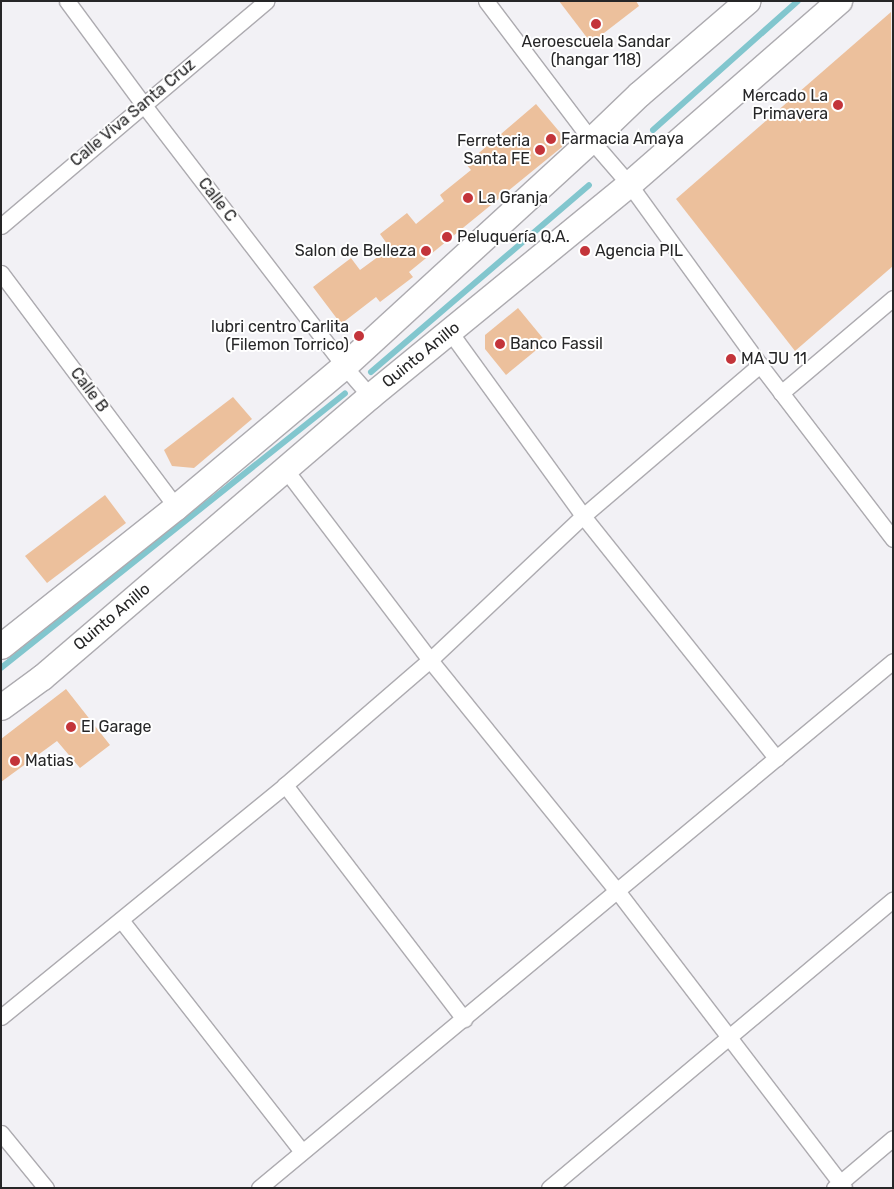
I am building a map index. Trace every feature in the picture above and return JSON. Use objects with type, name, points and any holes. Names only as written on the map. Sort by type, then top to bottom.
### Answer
[{"type":"main road","points":[[4,639],[176,507],[344,366],[639,94],[747,1]]},
{"type":"main road","name":"Quinto Anillo","points":[[1,707],[49,670],[370,396],[629,184],[839,1]]},
{"type":"street","name":"Calle C","points":[[67,1],[143,104],[344,366],[370,396]]},
{"type":"street","name":"Calle Viva Santa Cruz","points":[[1,226],[266,1]]},
{"type":"street","points":[[486,1],[591,140],[629,184],[781,393],[893,539]]},
{"type":"street","name":"Calle B","points":[[1,273],[176,507]]},
{"type":"street","points":[[781,393],[893,298]]},
{"type":"street","points":[[450,332],[584,516],[776,758]]},
{"type":"street","points":[[1,1017],[121,920],[430,660],[584,516],[760,364]]},
{"type":"street","points":[[286,469],[430,660],[618,892],[839,1186],[893,1138]]},
{"type":"street","points":[[259,1188],[618,892],[893,661]]},
{"type":"street","points":[[284,784],[464,1019]]},
{"type":"street","points":[[549,1188],[893,899]]},
{"type":"street","points":[[121,920],[302,1152]]},
{"type":"street","points":[[1,1133],[46,1188]]},
{"type":"building","name":"Aeroescuela Sandar (hangar 118)","points":[[559,1],[636,1],[639,6],[591,43]]},
{"type":"building","name":"Mercado La Primavera","points":[[891,12],[893,266],[795,351],[676,199]]},
{"type":"building","points":[[536,104],[563,136],[562,147],[409,272],[413,277],[380,302],[376,297],[341,324],[313,287],[351,258],[360,270],[390,248],[380,234],[407,213],[416,224],[444,201],[440,195],[471,170],[466,164]]},
{"type":"building","points":[[518,308],[546,342],[506,375],[485,349],[485,335]]},
{"type":"building","points":[[233,397],[252,419],[194,468],[172,466],[164,450]]},
{"type":"building","points":[[105,495],[126,523],[47,583],[25,556]]},
{"type":"building","points":[[66,689],[110,745],[80,768],[57,741],[1,782],[1,739]]},
{"type":"waterway","points":[[653,130],[798,1]]},
{"type":"waterway","points":[[371,372],[589,185]]},
{"type":"waterway","points":[[1,668],[345,393]]},
{"type":"place","name":"Aeroescuela Sandar (hangar 118)","points":[[596,24]]},
{"type":"place","name":"Mercado La Primavera","points":[[838,105]]},
{"type":"place","name":"Farmacia Amaya","points":[[551,139]]},
{"type":"place","name":"Ferreteria Santa FE","points":[[540,150]]},
{"type":"place","name":"La Granja","points":[[468,198]]},
{"type":"place","name":"Peluquería Q.A.","points":[[447,237]]},
{"type":"place","name":"Salon de Belleza","points":[[426,251]]},
{"type":"place","name":"Agencia PIL","points":[[585,251]]},
{"type":"place","name":"lubri centro Carlita (Filemon Torrico)","points":[[359,336]]},
{"type":"place","name":"Banco Fassil","points":[[500,344]]},
{"type":"place","name":"MA JU 11","points":[[731,359]]},
{"type":"place","name":"El Garage","points":[[71,727]]},
{"type":"place","name":"Matias","points":[[15,761]]}]
